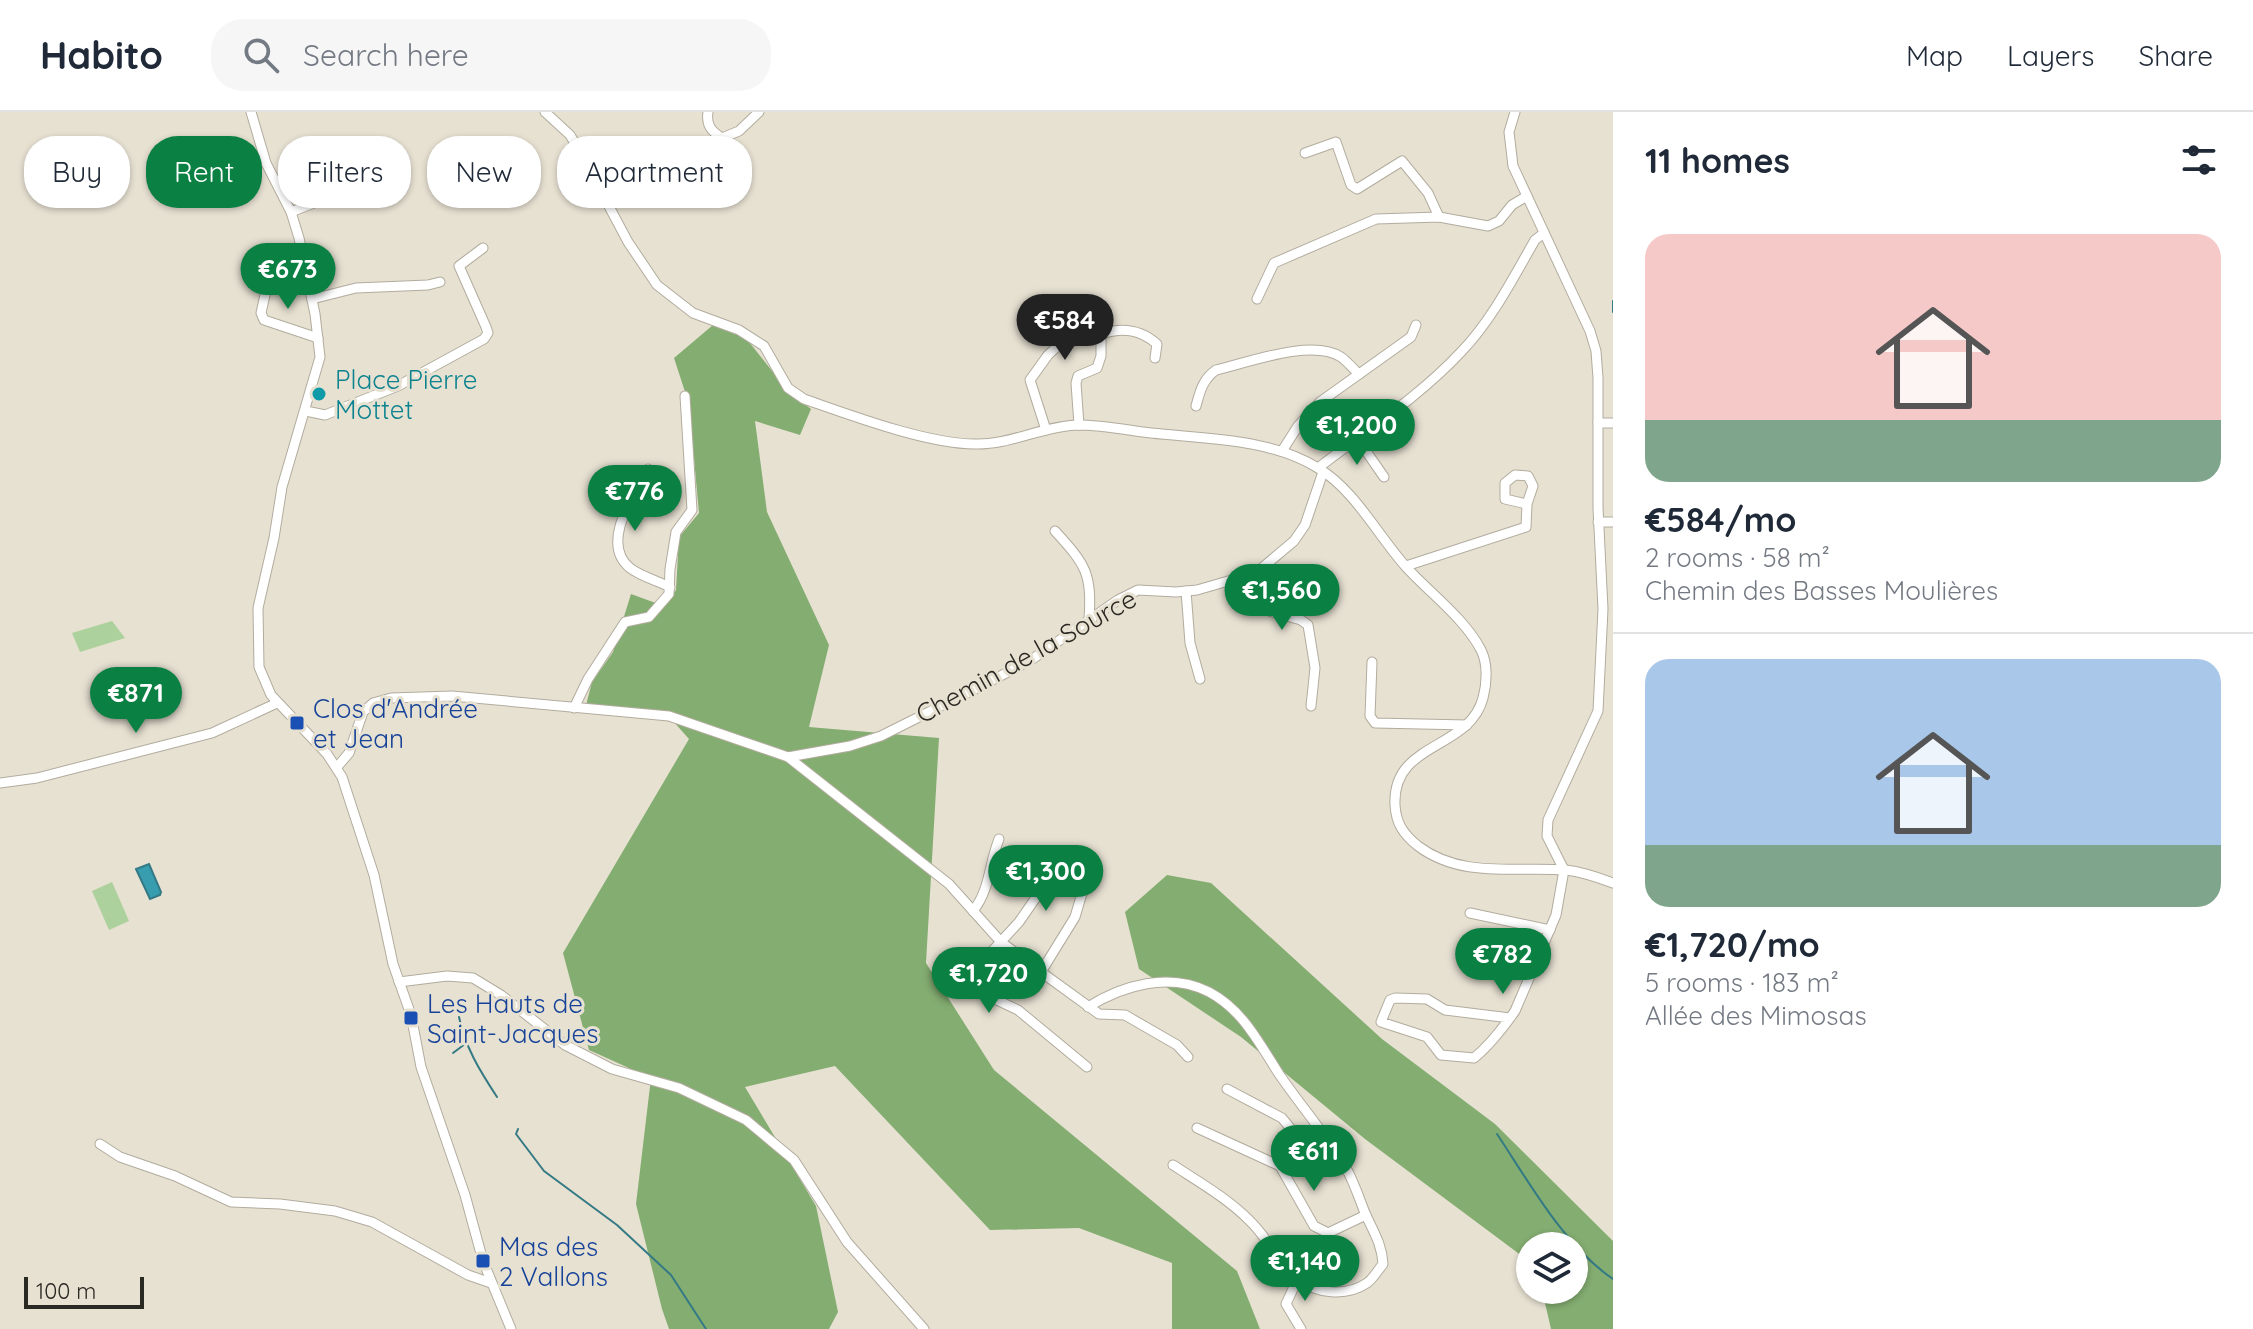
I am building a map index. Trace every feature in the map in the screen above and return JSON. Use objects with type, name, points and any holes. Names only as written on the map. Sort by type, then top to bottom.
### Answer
[{"type":"street","points":[[251,112],[266,163],[291,212],[299,238],[320,357],[282,487],[258,608],[259,667],[265,685],[277,703],[337,767],[374,875],[399,982],[411,1015],[421,1067],[465,1195],[476,1240],[511,1329]]},
{"type":"street","points":[[545,112],[570,135],[628,242],[657,285],[693,313],[739,330],[764,346],[788,388],[804,399],[939,440],[990,444],[1079,425],[1244,443],[1282,451],[1321,470],[1347,493],[1406,566],[1468,631],[1485,661],[1487,682],[1477,714],[1455,735],[1408,764],[1400,775],[1395,793],[1396,817],[1400,828],[1417,846],[1471,868],[1496,871],[1564,870],[1586,873],[1613,883]]},
{"type":"street","points":[[708,112],[707,124],[712,132],[722,138],[739,131],[759,112]]},
{"type":"street","points":[[1510,1018],[1445,1010],[1427,999],[1395,998],[1390,1000],[1381,1022],[1427,1037],[1441,1055],[1474,1058],[1510,1018],[1556,915],[1564,870],[1547,836],[1548,820],[1598,711],[1603,609],[1598,522],[1596,351],[1582,312],[1513,166],[1509,132],[1515,112]]},
{"type":"street","points":[[1305,153],[1336,142],[1351,185],[1357,189],[1402,161],[1428,193],[1439,217]]},
{"type":"street","points":[[1257,299],[1274,263],[1376,219],[1439,217],[1488,226],[1499,221],[1512,205],[1527,196]]},
{"type":"street","points":[[291,212],[301,208]]},
{"type":"street","points":[[1321,470],[1357,438],[1419,392],[1463,350],[1501,299],[1535,240],[1544,233]]},
{"type":"street","points":[[306,411],[325,415],[398,386],[484,339],[488,333],[486,327],[459,266],[483,248]]},
{"type":"street","points":[[312,299],[356,288],[440,282]]},
{"type":"street","points":[[267,286],[261,313],[264,320],[318,338]]},
{"type":"street","points":[[1046,430],[1030,380],[1048,355],[1075,330],[1069,310]]},
{"type":"street","points":[[1282,451],[1298,426],[1320,402],[1411,337],[1416,325]]},
{"type":"street","points":[[1079,425],[1076,383],[1078,376],[1097,368],[1101,356],[1101,334],[1116,329],[1139,332],[1157,344],[1155,358]]},
{"type":"street","points":[[1196,406],[1207,376],[1216,370],[1301,349],[1340,356],[1359,374]]},
{"type":"street","points":[[574,708],[588,679],[625,622],[649,617],[669,594],[676,532],[692,510],[685,396]]},
{"type":"street","points":[[1598,423],[1613,423]]},
{"type":"street","points":[[1357,438],[1384,477]]},
{"type":"street","points":[[648,469],[618,532],[617,546],[630,568],[670,587]]},
{"type":"street","name":"Chemin de la Source","points":[[337,767],[349,753],[363,712],[373,703],[391,698],[452,696],[669,716],[788,757],[850,746],[881,736],[1031,660],[1138,590],[1186,591],[1256,573],[1294,541],[1305,525],[1321,470]]},
{"type":"street","points":[[1406,566],[1526,527],[1527,504]]},
{"type":"street","points":[[1598,522],[1613,522]]},
{"type":"street","points":[[1055,531],[1076,554],[1088,575],[1091,594],[1089,620]]},
{"type":"street","points":[[1235,579],[1251,606],[1301,620],[1308,625],[1315,668],[1311,706]]},
{"type":"street","points":[[1186,591],[1190,643],[1200,679]]},
{"type":"street","points":[[1372,662],[1370,716],[1375,723],[1467,725]]},
{"type":"street","points":[[0,783],[37,778],[212,733],[277,703]]},
{"type":"street","points":[[788,757],[949,884],[1001,942],[1099,1014],[1125,1015],[1177,1045],[1188,1057]]},
{"type":"street","points":[[973,911],[988,884],[991,860],[999,839]]},
{"type":"street","points":[[1041,972],[1075,917],[1092,859]]},
{"type":"street","points":[[1052,860],[1037,896],[974,976],[976,987],[982,993],[1018,1010],[1087,1067]]},
{"type":"street","points":[[1470,913],[1550,930]]},
{"type":"street","points":[[399,982],[447,976],[473,978],[501,995],[565,1045],[612,1069],[679,1088],[746,1120],[794,1160],[847,1242],[924,1329]]},
{"type":"street","points":[[1088,1007],[1110,993],[1133,985],[1173,983],[1210,993],[1249,1026],[1347,1170],[1382,1247],[1383,1264],[1368,1282],[1335,1293],[1317,1289],[1298,1278],[1250,1220],[1173,1165]]},
{"type":"street","points":[[1227,1089],[1282,1118],[1309,1151]]},
{"type":"street","points":[[1197,1128],[1280,1166],[1314,1226],[1326,1238],[1366,1215]]},
{"type":"street","points":[[1280,1166],[1327,1141]]},
{"type":"street","points":[[100,1144],[120,1157],[175,1176],[231,1202],[335,1211],[372,1222],[468,1275],[491,1283]]},
{"type":"street","points":[[1298,1278],[1286,1304],[1301,1329]]},
{"type":"green space","points":[[713,325],[745,337],[788,391],[811,409],[800,435],[755,421],[767,512],[829,645],[809,727],[939,738],[926,963],[994,1070],[1237,1271],[1260,1329],[1172,1329],[1172,1263],[1079,1228],[990,1230],[835,1066],[745,1087],[816,1206],[838,1312],[829,1329],[669,1329],[636,1204],[651,1078],[589,1050],[563,953],[689,739],[673,721],[586,705],[592,682],[613,652],[631,594],[664,606],[676,590],[679,537],[699,513],[689,404],[674,358]]},
{"type":"green space","points":[[112,621],[125,638],[80,652],[72,633]]},
{"type":"green space","points":[[1167,875],[1211,883],[1382,1039],[1495,1124],[1613,1241],[1613,1329],[1551,1329],[1545,1304],[1588,1304],[1588,1232],[1516,1232],[1516,1252],[1365,1139],[1241,1037],[1139,969],[1125,912]]},
{"type":"green space","points":[[112,882],[129,921],[109,930],[92,891]]},
{"type":"water","points":[[149,864],[161,892],[150,899],[136,869]]},
{"type":"waterway","points":[[1613,301],[1613,312]]},
{"type":"waterway","points":[[459,1017],[469,1049],[497,1097]]},
{"type":"waterway","points":[[453,1053],[465,1044]]},
{"type":"waterway","points":[[518,1129],[516,1134],[544,1171],[617,1225],[671,1275],[706,1329]]},
{"type":"waterway","points":[[1497,1134],[1563,1231],[1613,1279]]},
{"type":"place","name":"Place Pierre Mottet","points":[[319,394]]},
{"type":"place","name":"Clos d'Andrée et Jean","points":[[297,723]]},
{"type":"place","name":"Les Hauts de Saint-Jacques","points":[[411,1018]]},
{"type":"place","name":"Mas des 2 Vallons","points":[[483,1261]]}]
